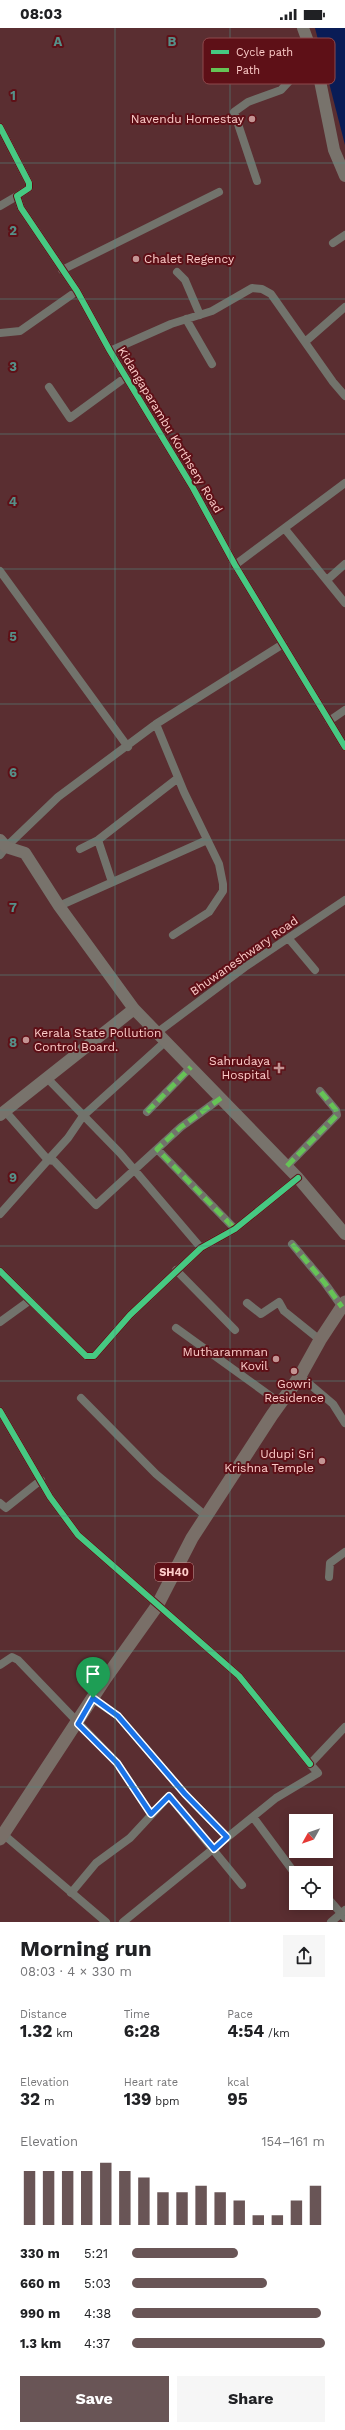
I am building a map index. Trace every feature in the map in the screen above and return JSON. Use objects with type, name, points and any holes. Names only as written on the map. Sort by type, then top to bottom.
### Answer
[{"type":"main road","points":[[303,28],[307,38]]},
{"type":"main road","points":[[321,84],[334,150],[345,176]]},
{"type":"main road","points":[[2,847],[25,853],[59,906],[134,1009],[287,1166],[345,1234]]},
{"type":"main road","points":[[3,1113],[134,1009]]},
{"type":"main road","name":"SH40","points":[[2,1837],[78,1724],[93,1698],[157,1606],[192,1538],[280,1403],[300,1376],[320,1340],[343,1305]]},
{"type":"street","points":[[257,180],[234,112],[248,102],[281,90],[287,84]]},
{"type":"street","points":[[0,127],[29,183],[29,188],[0,206]]},
{"type":"street","points":[[62,270],[219,192]]},
{"type":"street","name":"Kidangaparambu Korthsery Road","points":[[17,196],[34,230],[77,291],[110,351],[193,488],[235,565],[344,744]]},
{"type":"street","points":[[333,243],[345,235]]},
{"type":"street","points":[[177,272],[185,280],[200,315]]},
{"type":"street","points":[[110,351],[186,319],[212,311],[252,288],[262,289],[271,294],[345,396]]},
{"type":"street","points":[[0,333],[20,330],[77,291]]},
{"type":"street","points":[[305,342],[345,307]]},
{"type":"street","points":[[186,319],[212,364]]},
{"type":"street","points":[[49,387],[70,418],[126,377]]},
{"type":"street","points":[[235,565],[345,483]]},
{"type":"street","points":[[285,528],[345,603]]},
{"type":"street","points":[[327,580],[345,564]]},
{"type":"street","points":[[0,571],[128,747]]},
{"type":"street","points":[[2,847],[58,797],[128,747],[156,724],[284,644]]},
{"type":"street","points":[[329,721],[345,710]]},
{"type":"street","points":[[156,724],[178,778],[219,864],[223,891],[209,912],[173,935]]},
{"type":"street","points":[[80,849],[98,840],[178,778]]},
{"type":"street","points":[[98,840],[112,882]]},
{"type":"street","points":[[59,906],[207,840]]},
{"type":"street","name":"Bhuwaneshwary Road","points":[[158,1032],[245,967],[289,939],[345,900]]},
{"type":"street","points":[[289,939],[315,970]]},
{"type":"street","points":[[0,1214],[68,1138],[83,1116],[166,1041]]},
{"type":"street","points":[[147,1112],[191,1067]]},
{"type":"street","points":[[47,1078],[134,1170],[201,1248]]},
{"type":"street","points":[[287,1166],[337,1115],[336,1110],[320,1091]]},
{"type":"street","points":[[3,1113],[48,1160],[54,1161],[96,1205],[181,1127],[221,1098]]},
{"type":"street","points":[[157,1149],[235,1229]]},
{"type":"street","points":[[0,1271],[86,1356],[94,1356],[130,1314],[201,1248],[235,1229],[298,1178]]},
{"type":"street","points":[[292,1244],[343,1305]]},
{"type":"street","points":[[176,1270],[235,1330]]},
{"type":"street","points":[[0,1322],[29,1301]]},
{"type":"street","points":[[247,1303],[261,1314],[279,1302],[284,1311],[320,1340]]},
{"type":"street","points":[[176,1328],[280,1403]]},
{"type":"street","points":[[300,1376],[333,1404],[345,1423]]},
{"type":"street","points":[[81,1398],[156,1474],[206,1516]]},
{"type":"street","points":[[0,1411],[50,1497],[78,1535],[157,1606],[239,1676],[318,1773],[276,1798],[123,1922]]},
{"type":"street","points":[[0,1503],[6,1508],[41,1480]]},
{"type":"street","points":[[329,1577],[330,1563],[345,1552]]},
{"type":"street","points":[[0,1665],[12,1657],[18,1660],[117,1763],[151,1814]]},
{"type":"street","points":[[93,1698],[118,1716],[185,1794],[227,1837]]},
{"type":"street","points":[[310,1764],[344,1732]]},
{"type":"street","points":[[71,1893],[96,1863],[130,1838],[169,1796],[242,1885]]},
{"type":"street","points":[[252,1817],[289,1866]]},
{"type":"street","points":[[2,1837],[106,1922]]},
{"type":"street","points":[[331,1922],[344,1914],[333,1903]]},
{"type":"shaded area","points":[[315,28],[345,28],[345,145],[329,84],[335,84],[335,38],[318,38]]},
{"type":"marked path","points":[[147,1112],[191,1067]]},
{"type":"marked path","points":[[287,1166],[337,1115],[336,1110],[320,1091]]},
{"type":"marked path","points":[[221,1098],[181,1127],[157,1149],[235,1229]]},
{"type":"marked path","points":[[292,1244],[324,1282],[342,1307]]},
{"type":"cycle path","points":[[0,127],[29,183],[29,188],[17,196],[21,208],[77,291],[110,351],[193,488],[235,565],[345,747]]},
{"type":"cycle path","points":[[0,1271],[86,1356],[94,1356],[130,1315],[201,1248],[235,1229],[298,1178]]},
{"type":"cycle path","points":[[0,1411],[50,1497],[78,1535],[239,1676],[310,1764]]},
{"type":"place","name":"Navendu Homestay","points":[[252,119]]},
{"type":"place","name":"Chalet Regency","points":[[136,259]]},
{"type":"place","name":"Kerala State Pollution Control Board.","points":[[26,1040]]},
{"type":"place","name":"Sahrudaya Hospital","points":[[279,1068]]},
{"type":"place","name":"Mutharamman Kovil","points":[[276,1359]]},
{"type":"place","name":"Gowri Residence","points":[[294,1371]]},
{"type":"place","name":"Udupi Sri Krishna Temple","points":[[322,1461]]},
{"type":"route","points":[[93,1698],[112,1714],[118,1716],[173,1778],[185,1794],[227,1837],[214,1849],[169,1796],[151,1814],[117,1763],[78,1724],[93,1698]]}]
